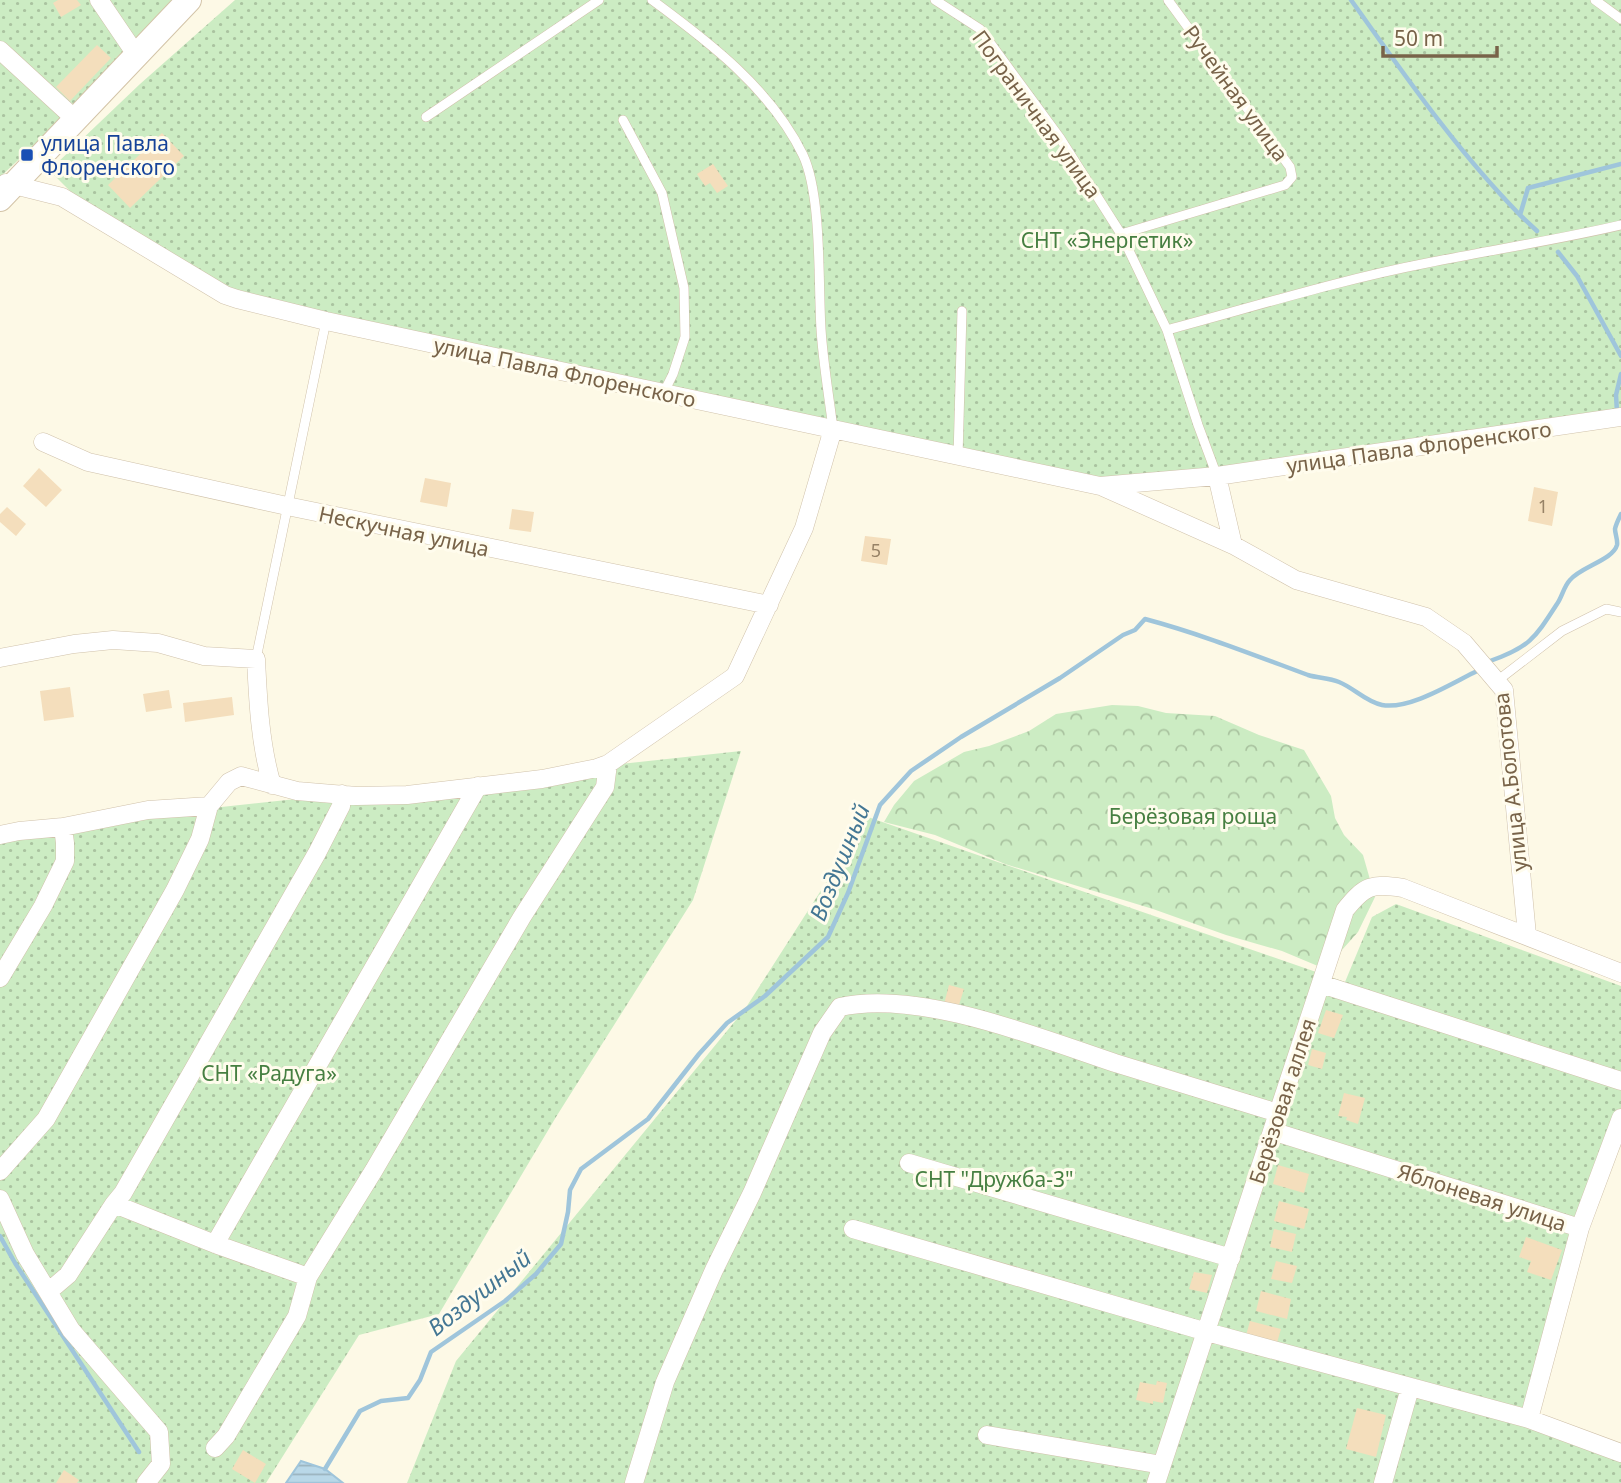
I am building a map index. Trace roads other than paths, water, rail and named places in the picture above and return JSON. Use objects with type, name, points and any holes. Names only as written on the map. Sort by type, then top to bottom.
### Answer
[{"type":"street","points":[[99,0],[137,56]]},
{"type":"street","points":[[5,188],[189,0]]},
{"type":"street","points":[[0,50],[75,119]]},
{"type":"street","name":"улица Павла Флоренского","points":[[5,188],[62,197],[225,295],[326,321],[1100,486],[1233,545]]},
{"type":"street","name":"улица Павла Флоренского","points":[[1100,486],[1217,476],[1621,417]]},
{"type":"street","points":[[0,1171],[46,1119],[176,890],[200,839],[209,806],[229,782],[241,776],[297,791],[407,795],[542,779],[608,764],[735,676],[804,528],[833,429]]},
{"type":"street","name":"Нескучная улица","points":[[43,442],[88,462],[769,606]]},
{"type":"street","points":[[1217,476],[1233,545]]},
{"type":"street","name":"улица А.Болотова","points":[[1233,545],[1296,580],[1426,617],[1464,643],[1504,690],[1527,936]]},
{"type":"street","points":[[0,658],[74,644],[113,640],[158,643],[204,656],[256,659],[258,702],[266,764],[272,785]]},
{"type":"street","points":[[215,1448],[226,1436],[297,1316],[308,1277],[522,917],[605,788],[608,764]]},
{"type":"street","points":[[215,1244],[478,786]]},
{"type":"street","points":[[47,1292],[68,1275],[123,1193],[317,853],[341,806],[342,794]]},
{"type":"street","points":[[0,835],[63,827],[148,810],[209,806]]},
{"type":"street","points":[[0,978],[43,906],[65,861],[63,827]]},
{"type":"street","name":"Берёзовая аллея","points":[[1156,1483],[1345,910],[1360,891],[1382,885],[1403,888],[1621,973]]},
{"type":"street","points":[[1321,984],[1621,1081]]},
{"type":"street","points":[[634,1483],[665,1382],[713,1270],[752,1193],[822,1033],[840,1007],[886,1002],[939,1010],[1018,1031],[1278,1113]]},
{"type":"street","name":"Яблоневая улица","points":[[1272,1131],[1580,1228],[1621,1118]]},
{"type":"street","points":[[909,1163],[1231,1258]]},
{"type":"street","points":[[0,1199],[25,1254],[71,1329],[159,1432],[161,1464],[146,1483]]},
{"type":"street","points":[[114,1204],[308,1277]]},
{"type":"street","points":[[853,1228],[1207,1332],[1529,1419],[1621,1453]]},
{"type":"street","points":[[1529,1419],[1580,1228]]},
{"type":"street","points":[[1383,1483],[1410,1388]]},
{"type":"street","points":[[986,1435],[1163,1465]]},
{"type":"lane","points":[[426,117],[599,0]]},
{"type":"lane","points":[[652,0],[729,61],[775,111],[803,156],[814,200],[821,332],[833,429]]},
{"type":"lane","name":"Пограничная улица","points":[[935,0],[980,29],[1060,138],[1121,234],[1167,330],[1217,476]]},
{"type":"lane","name":"Ручейная улица","points":[[1121,234],[1285,185],[1292,177],[1290,167],[1168,0]]},
{"type":"lane","points":[[1595,0],[1621,19]]},
{"type":"lane","points":[[623,120],[662,193],[684,288],[685,337],[664,392]]},
{"type":"lane","points":[[1167,330],[1388,272],[1563,239],[1621,225]]},
{"type":"lane","points":[[958,457],[962,311]]},
{"type":"lane","points":[[256,659],[326,321]]},
{"type":"lane","points":[[1497,681],[1562,631],[1606,609],[1621,612]]},
{"type":"water","points":[[301,1461],[325,1469],[343,1483],[286,1483]]},
{"type":"waterway","points":[[1351,0],[1452,138],[1520,215]]},
{"type":"waterway","name":"Воздушный","points":[[1537,231],[1520,215],[1528,188],[1621,164]]},
{"type":"waterway","name":"Воздушный","points":[[1558,252],[1577,276],[1621,356]]},
{"type":"waterway","name":"Воздушный","points":[[1617,412],[1616,395],[1621,374]]},
{"type":"waterway","name":"Воздушный","points":[[1490,661],[1514,651],[1530,640],[1549,616],[1570,580],[1614,550],[1617,545],[1615,529],[1621,514]]},
{"type":"waterway","name":"Воздушный","points":[[325,1469],[360,1411],[381,1401],[408,1398],[420,1380],[431,1352],[505,1301],[536,1274],[561,1244],[570,1190],[581,1169],[648,1119],[727,1023],[765,996],[828,937],[848,893],[880,805],[911,771],[961,737],[1060,678],[1123,635],[1135,630],[1145,619],[1207,638],[1308,675],[1339,682],[1382,705],[1418,700],[1477,671]]},
{"type":"waterway","points":[[0,1236],[139,1452]]},
{"type":"place","name":"улица Павла Флоренского","points":[[27,155]]},
{"type":"park label","name":"СНТ «Энергетик»","points":[[1107,240]]},
{"type":"park label","name":"Берёзовая роща","points":[[1193,816]]},
{"type":"park label","name":"СНТ «Радуга»","points":[[269,1073]]},
{"type":"park label","name":"СНТ \"Дружба-3\"","points":[[994,1179]]}]
